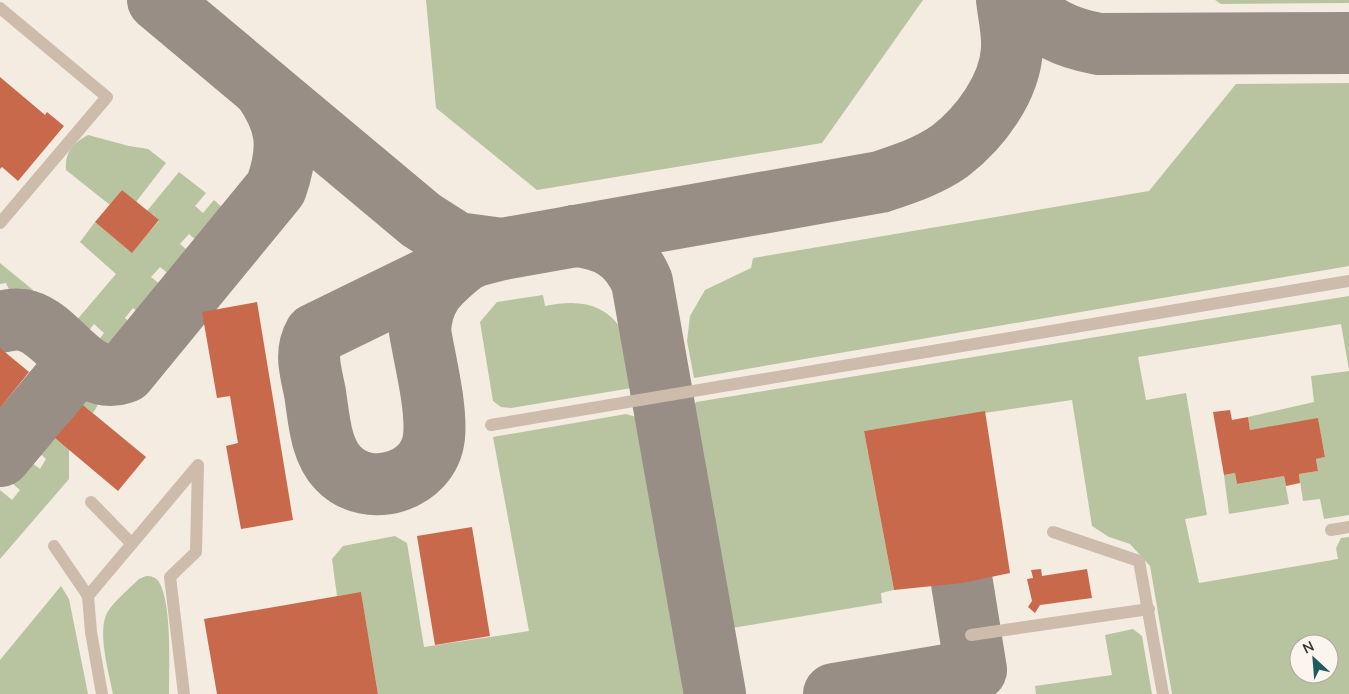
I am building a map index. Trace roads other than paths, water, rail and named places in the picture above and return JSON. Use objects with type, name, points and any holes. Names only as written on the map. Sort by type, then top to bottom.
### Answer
[{"type":"street","points":[[0,8],[107,97],[0,223]]},
{"type":"street","points":[[491,425],[1349,281]]},
{"type":"street","points":[[88,596],[198,465],[196,552],[170,577],[184,694]]},
{"type":"street","points":[[91,502],[132,544]]},
{"type":"street","points":[[1331,530],[1349,527]]},
{"type":"street","points":[[1052,532],[1139,561],[1163,694]]},
{"type":"street","points":[[54,546],[88,596],[91,632],[102,694]]},
{"type":"street","points":[[971,635],[1149,609]]}]
